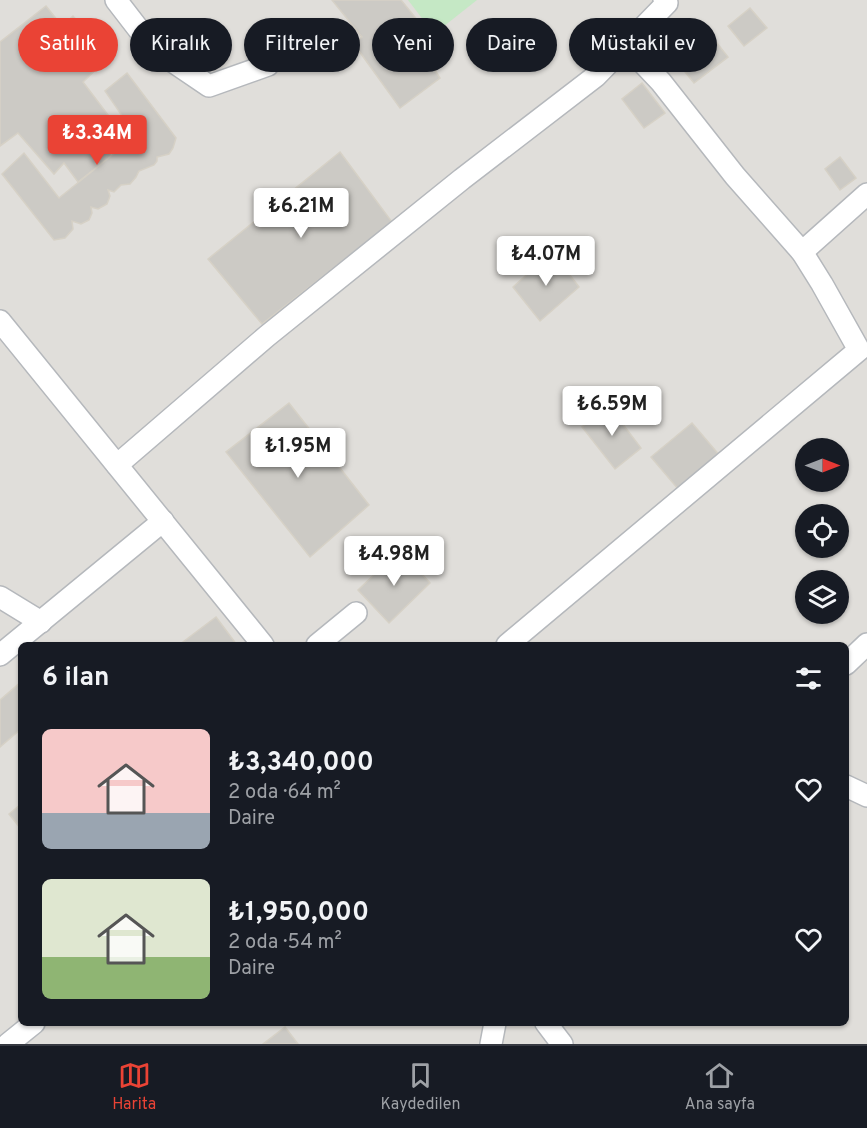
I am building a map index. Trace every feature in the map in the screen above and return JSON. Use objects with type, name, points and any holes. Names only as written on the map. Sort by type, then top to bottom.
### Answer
[{"type":"lane","points":[[116,0],[153,48],[209,86],[248,72]]},
{"type":"lane","points":[[652,18],[668,1]]},
{"type":"lane","points":[[117,465],[267,336],[600,72]]},
{"type":"lane","points":[[511,642],[859,350],[802,252],[735,176],[652,72]]},
{"type":"lane","points":[[802,252],[867,194]]},
{"type":"lane","points":[[0,321],[261,642]]},
{"type":"lane","points":[[0,655],[163,521]]},
{"type":"lane","points":[[0,597],[40,622]]},
{"type":"lane","points":[[321,642],[356,613]]},
{"type":"lane","points":[[849,661],[867,644]]},
{"type":"lane","points":[[849,787],[867,796]]},
{"type":"lane","points":[[8,1044],[30,1026]]},
{"type":"lane","points":[[491,1044],[494,1026]]},
{"type":"lane","points":[[548,1026],[562,1044]]},
{"type":"shaded area","points":[[0,0],[867,0],[867,1044],[0,1044]]},
{"type":"green space","points":[[408,0],[477,0],[454,18],[422,18]]},
{"type":"building","points":[[332,0],[401,0],[416,18],[372,18],[372,69],[360,52],[362,37],[360,18],[347,18]]},
{"type":"building","points":[[46,6],[56,18],[31,18]]},
{"type":"building","points":[[750,8],[767,28],[744,46],[728,26]]},
{"type":"building","points":[[18,28],[18,72],[93,72],[83,82],[115,124],[90,143],[96,150],[104,144],[111,156],[78,182],[64,163],[54,174],[18,133],[0,146],[0,42]]},
{"type":"building","points":[[717,43],[728,57],[717,65]]},
{"type":"building","points":[[374,72],[436,72],[440,78],[400,108]]},
{"type":"building","points":[[685,72],[708,72],[694,83]]},
{"type":"building","points":[[127,73],[176,138],[173,148],[169,154],[157,157],[154,165],[139,171],[130,184],[121,185],[114,192],[108,190],[110,196],[107,204],[98,209],[91,207],[92,213],[89,220],[81,224],[72,221],[73,229],[65,238],[54,240],[2,174],[24,153],[59,198],[136,136],[105,91]]},
{"type":"building","points":[[642,83],[665,113],[644,128],[622,99]]},
{"type":"building","points":[[340,152],[392,222],[262,324],[208,259]]},
{"type":"building","points":[[840,157],[856,178],[840,190],[825,169]]},
{"type":"building","points":[[552,252],[579,287],[540,321],[513,287]]},
{"type":"building","points":[[289,403],[369,505],[310,557],[226,452]]},
{"type":"building","points":[[609,406],[641,448],[615,469],[582,427]]},
{"type":"building","points":[[692,423],[720,456],[679,490],[651,457]]},
{"type":"building","points":[[400,550],[430,583],[389,623],[358,590]]},
{"type":"building","points":[[216,617],[235,642],[183,642]]},
{"type":"building","points":[[18,685],[18,732],[0,747],[0,700]]},
{"type":"building","points":[[18,806],[18,825],[9,814]]},
{"type":"building","points":[[285,1027],[298,1044],[263,1044]]}]
